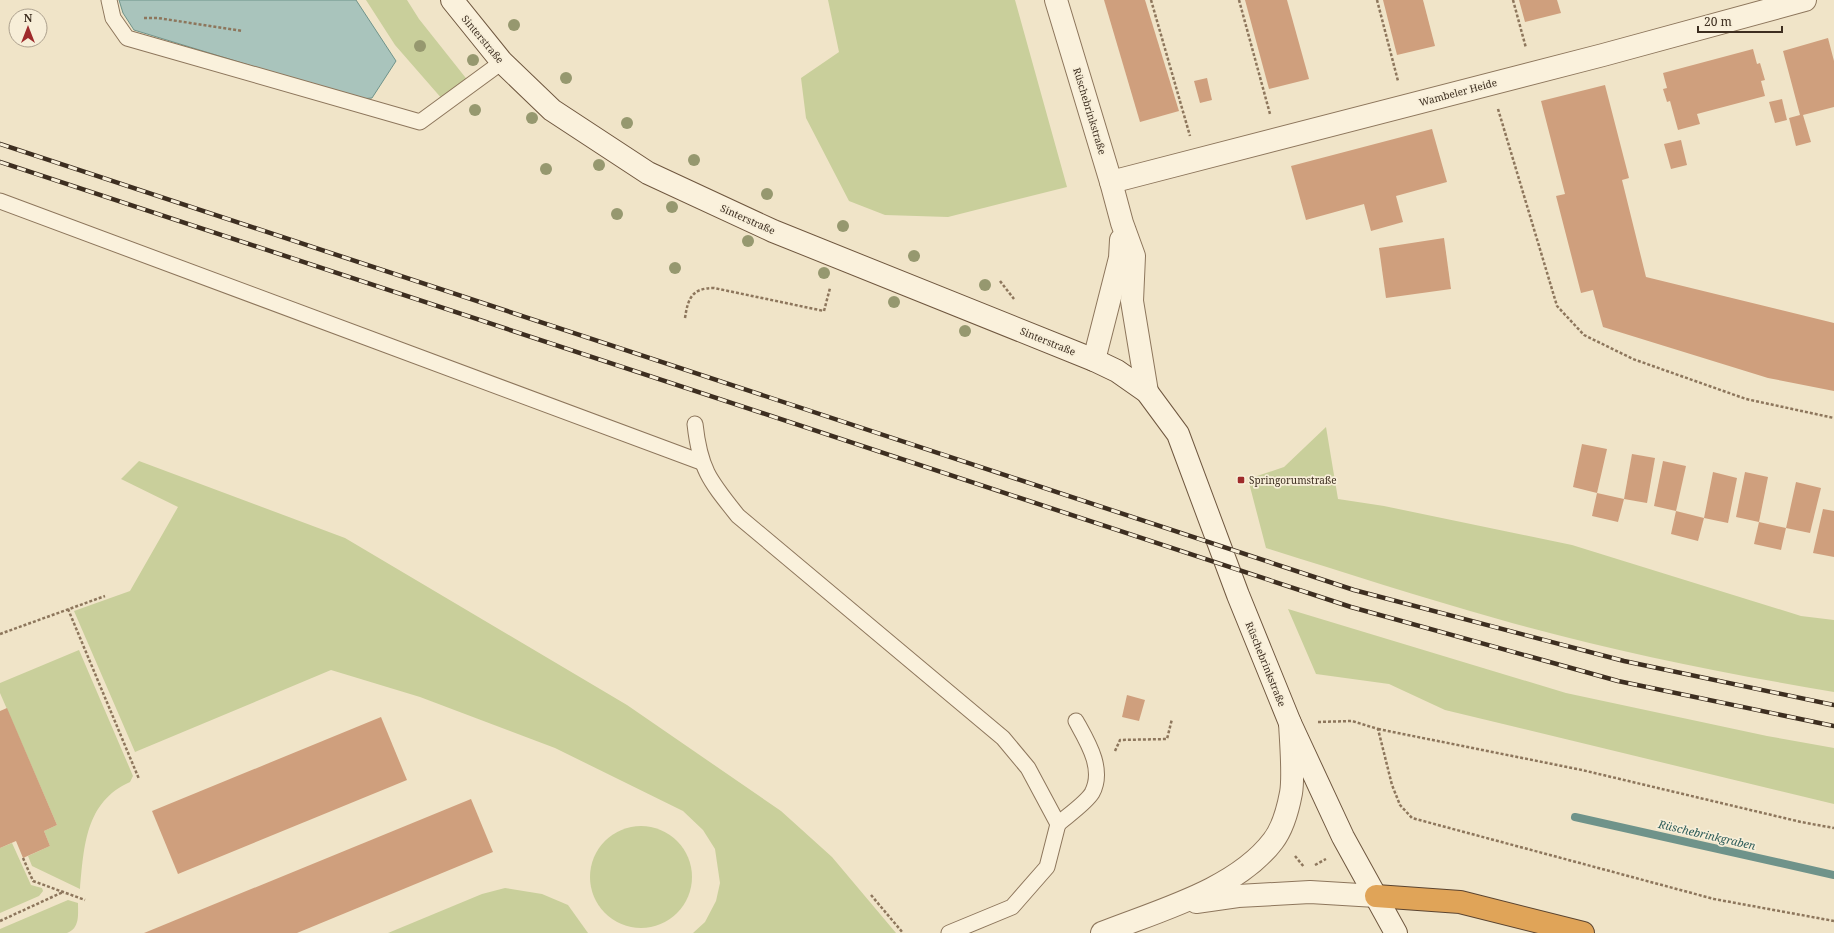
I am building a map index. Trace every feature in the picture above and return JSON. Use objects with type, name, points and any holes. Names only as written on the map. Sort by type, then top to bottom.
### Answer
[{"type":"highway","points":[[1376,896],[1460,902],[1583,933]]},
{"type":"street","name":"Sinterstraße","points":[[452,0],[502,62],[552,110],[648,173],[773,231],[1094,360]]},
{"type":"street","name":"Rüschebrinkstraße","points":[[1056,0],[1122,223],[1134,256],[1132,301],[1147,392]]},
{"type":"street","name":"Wambeler Heide","points":[[1111,182],[1490,84],[1797,1]]},
{"type":"street","name":"Rüschebrinkstraße","points":[[1122,223],[1120,258],[1094,360],[1117,371],[1147,392],[1170,420],[1185,450],[1238,595],[1290,723],[1343,836],[1396,933]]},
{"type":"street","points":[[1102,933],[1179,904],[1232,877],[1254,862],[1274,840],[1284,820],[1291,791],[1290,723]]},
{"type":"street","points":[[1179,904],[1238,896],[1310,892],[1376,896]]},
{"type":"lane","points":[[109,0],[114,18],[127,38],[420,122],[502,62]]},
{"type":"lane","points":[[0,201],[701,462]]},
{"type":"lane","points":[[695,424],[701,462],[711,482],[738,516],[1003,738],[1028,768],[1058,824]]},
{"type":"lane","points":[[949,933],[1012,907],[1047,867],[1058,824],[1092,793],[1096,774],[1092,749],[1076,721]]},
{"type":"path","points":[[1151,0],[1191,138]]},
{"type":"path","points":[[1239,0],[1270,116]]},
{"type":"path","points":[[1377,0],[1398,82]]},
{"type":"path","points":[[1513,0],[1526,48]]},
{"type":"path","points":[[114,18],[158,18],[243,31]]},
{"type":"path","points":[[1490,84],[1557,306],[1584,335],[1633,359],[1746,399],[1834,418]]},
{"type":"path","points":[[685,318],[686,307],[694,292],[702,288],[714,288],[824,311],[830,288]]},
{"type":"path","points":[[0,634],[105,596]]},
{"type":"path","points":[[68,609],[139,779]]},
{"type":"path","points":[[1096,774],[1111,761],[1120,740],[1167,739],[1172,719]]},
{"type":"path","points":[[1290,723],[1352,721],[1378,729],[1582,770],[1801,822],[1834,828]]},
{"type":"path","points":[[1378,729],[1392,785],[1400,805],[1412,818],[1714,899],[1834,922]]},
{"type":"path","points":[[1289,851],[1300,860],[1305,870],[1327,859]]},
{"type":"path","points":[[24,858],[33,881],[85,900]]},
{"type":"path","points":[[0,921],[64,892]]},
{"type":"path","points":[[871,895],[903,933]]},
{"type":"green space","points":[[366,0],[407,0],[419,19],[469,82],[443,100],[395,45]]},
{"type":"green space","points":[[828,0],[1015,0],[1067,187],[948,217],[885,215],[849,201],[806,118],[801,78],[839,52]]},
{"type":"green space","points":[[1326,427],[1338,499],[1384,506],[1572,545],[1801,616],[1834,620],[1834,692],[1707,669],[1581,641],[1469,611],[1266,548],[1248,479],[1284,467]]},
{"type":"green space","points":[[139,461],[345,538],[627,705],[781,811],[832,857],[896,933],[693,933],[705,922],[716,901],[720,883],[715,849],[703,830],[683,811],[555,748],[420,697],[331,670],[135,752],[74,611],[130,591],[178,507],[121,479]]},
{"type":"green space","points":[[1288,609],[1566,693],[1767,736],[1834,748],[1834,804],[1445,710],[1389,684],[1316,674]]},
{"type":"green space","points":[[79,650],[133,776],[130,782],[115,791],[104,801],[95,814],[90,827],[83,857],[80,889],[32,866],[28,856],[50,846],[44,831],[57,825],[0,693],[0,683]]},
{"type":"green space","points":[[641,826],[660,830],[677,841],[688,858],[692,877],[688,896],[677,913],[660,924],[641,928],[622,924],[605,913],[594,896],[590,877],[594,858],[605,841],[622,830]]},
{"type":"green space","points":[[12,843],[31,885],[42,888],[43,891],[39,896],[0,913],[0,848]]},
{"type":"green space","points":[[505,888],[542,894],[568,905],[588,933],[388,933],[482,894]]},
{"type":"green space","points":[[68,900],[78,903],[78,912],[77,921],[74,928],[67,933],[0,933],[0,929]]},
{"type":"water","points":[[119,0],[356,0],[396,61],[372,98],[360,99],[134,30],[123,13]]},
{"type":"building","points":[[1104,0],[1145,0],[1179,111],[1140,122]]},
{"type":"building","points":[[1245,0],[1287,0],[1309,79],[1269,89]]},
{"type":"building","points":[[1383,0],[1423,0],[1435,46],[1397,55]]},
{"type":"building","points":[[1519,0],[1557,0],[1561,13],[1525,22]]},
{"type":"building","points":[[1828,38],[1834,61],[1834,107],[1803,115],[1811,142],[1796,146],[1789,118],[1800,115],[1783,51]]},
{"type":"building","points":[[1753,49],[1757,64],[1760,63],[1765,80],[1761,81],[1765,96],[1697,114],[1700,124],[1678,130],[1670,101],[1667,102],[1663,89],[1667,88],[1663,73]]},
{"type":"building","points":[[1207,78],[1212,100],[1200,103],[1194,81]]},
{"type":"building","points":[[1605,85],[1629,178],[1622,180],[1646,277],[1834,323],[1834,391],[1768,378],[1603,327],[1593,290],[1581,293],[1556,196],[1565,194],[1541,101]]},
{"type":"building","points":[[1782,99],[1787,120],[1775,123],[1769,102]]},
{"type":"building","points":[[1432,129],[1447,182],[1396,196],[1403,222],[1371,231],[1364,204],[1306,220],[1291,166]]},
{"type":"building","points":[[1681,140],[1687,165],[1671,169],[1664,144]]},
{"type":"building","points":[[1444,238],[1451,289],[1386,298],[1379,248]]},
{"type":"building","points":[[1582,444],[1607,449],[1597,493],[1573,487]]},
{"type":"building","points":[[1632,454],[1655,458],[1647,503],[1624,499]]},
{"type":"building","points":[[1663,461],[1686,466],[1676,511],[1654,506]]},
{"type":"building","points":[[1713,472],[1737,478],[1728,523],[1704,518]]},
{"type":"building","points":[[1745,472],[1768,477],[1759,522],[1736,517]]},
{"type":"building","points":[[1796,482],[1821,488],[1810,533],[1786,528]]},
{"type":"building","points":[[1597,493],[1624,499],[1618,522],[1592,516]]},
{"type":"building","points":[[1823,509],[1834,511],[1834,557],[1813,553]]},
{"type":"building","points":[[1676,511],[1704,518],[1698,541],[1671,534]]},
{"type":"building","points":[[1759,522],[1786,528],[1781,550],[1754,544]]},
{"type":"building","points":[[1127,695],[1145,700],[1139,721],[1122,717]]},
{"type":"building","points":[[7,708],[57,825],[44,831],[50,846],[23,858],[16,841],[0,848],[0,711]]},
{"type":"building","points":[[381,717],[407,780],[178,874],[152,811]]},
{"type":"building","points":[[471,799],[493,852],[297,933],[144,933]]},
{"type":"waterway","name":"Rüschebrinkgraben","points":[[1575,817],[1834,875]]},
{"type":"railway","points":[[0,144],[1354,590],[1624,661],[1834,705]]},
{"type":"railway","points":[[0,162],[1351,607],[1618,681],[1834,726]]},
{"type":"place","name":"Springorumstraße","points":[[1241,480]]}]
